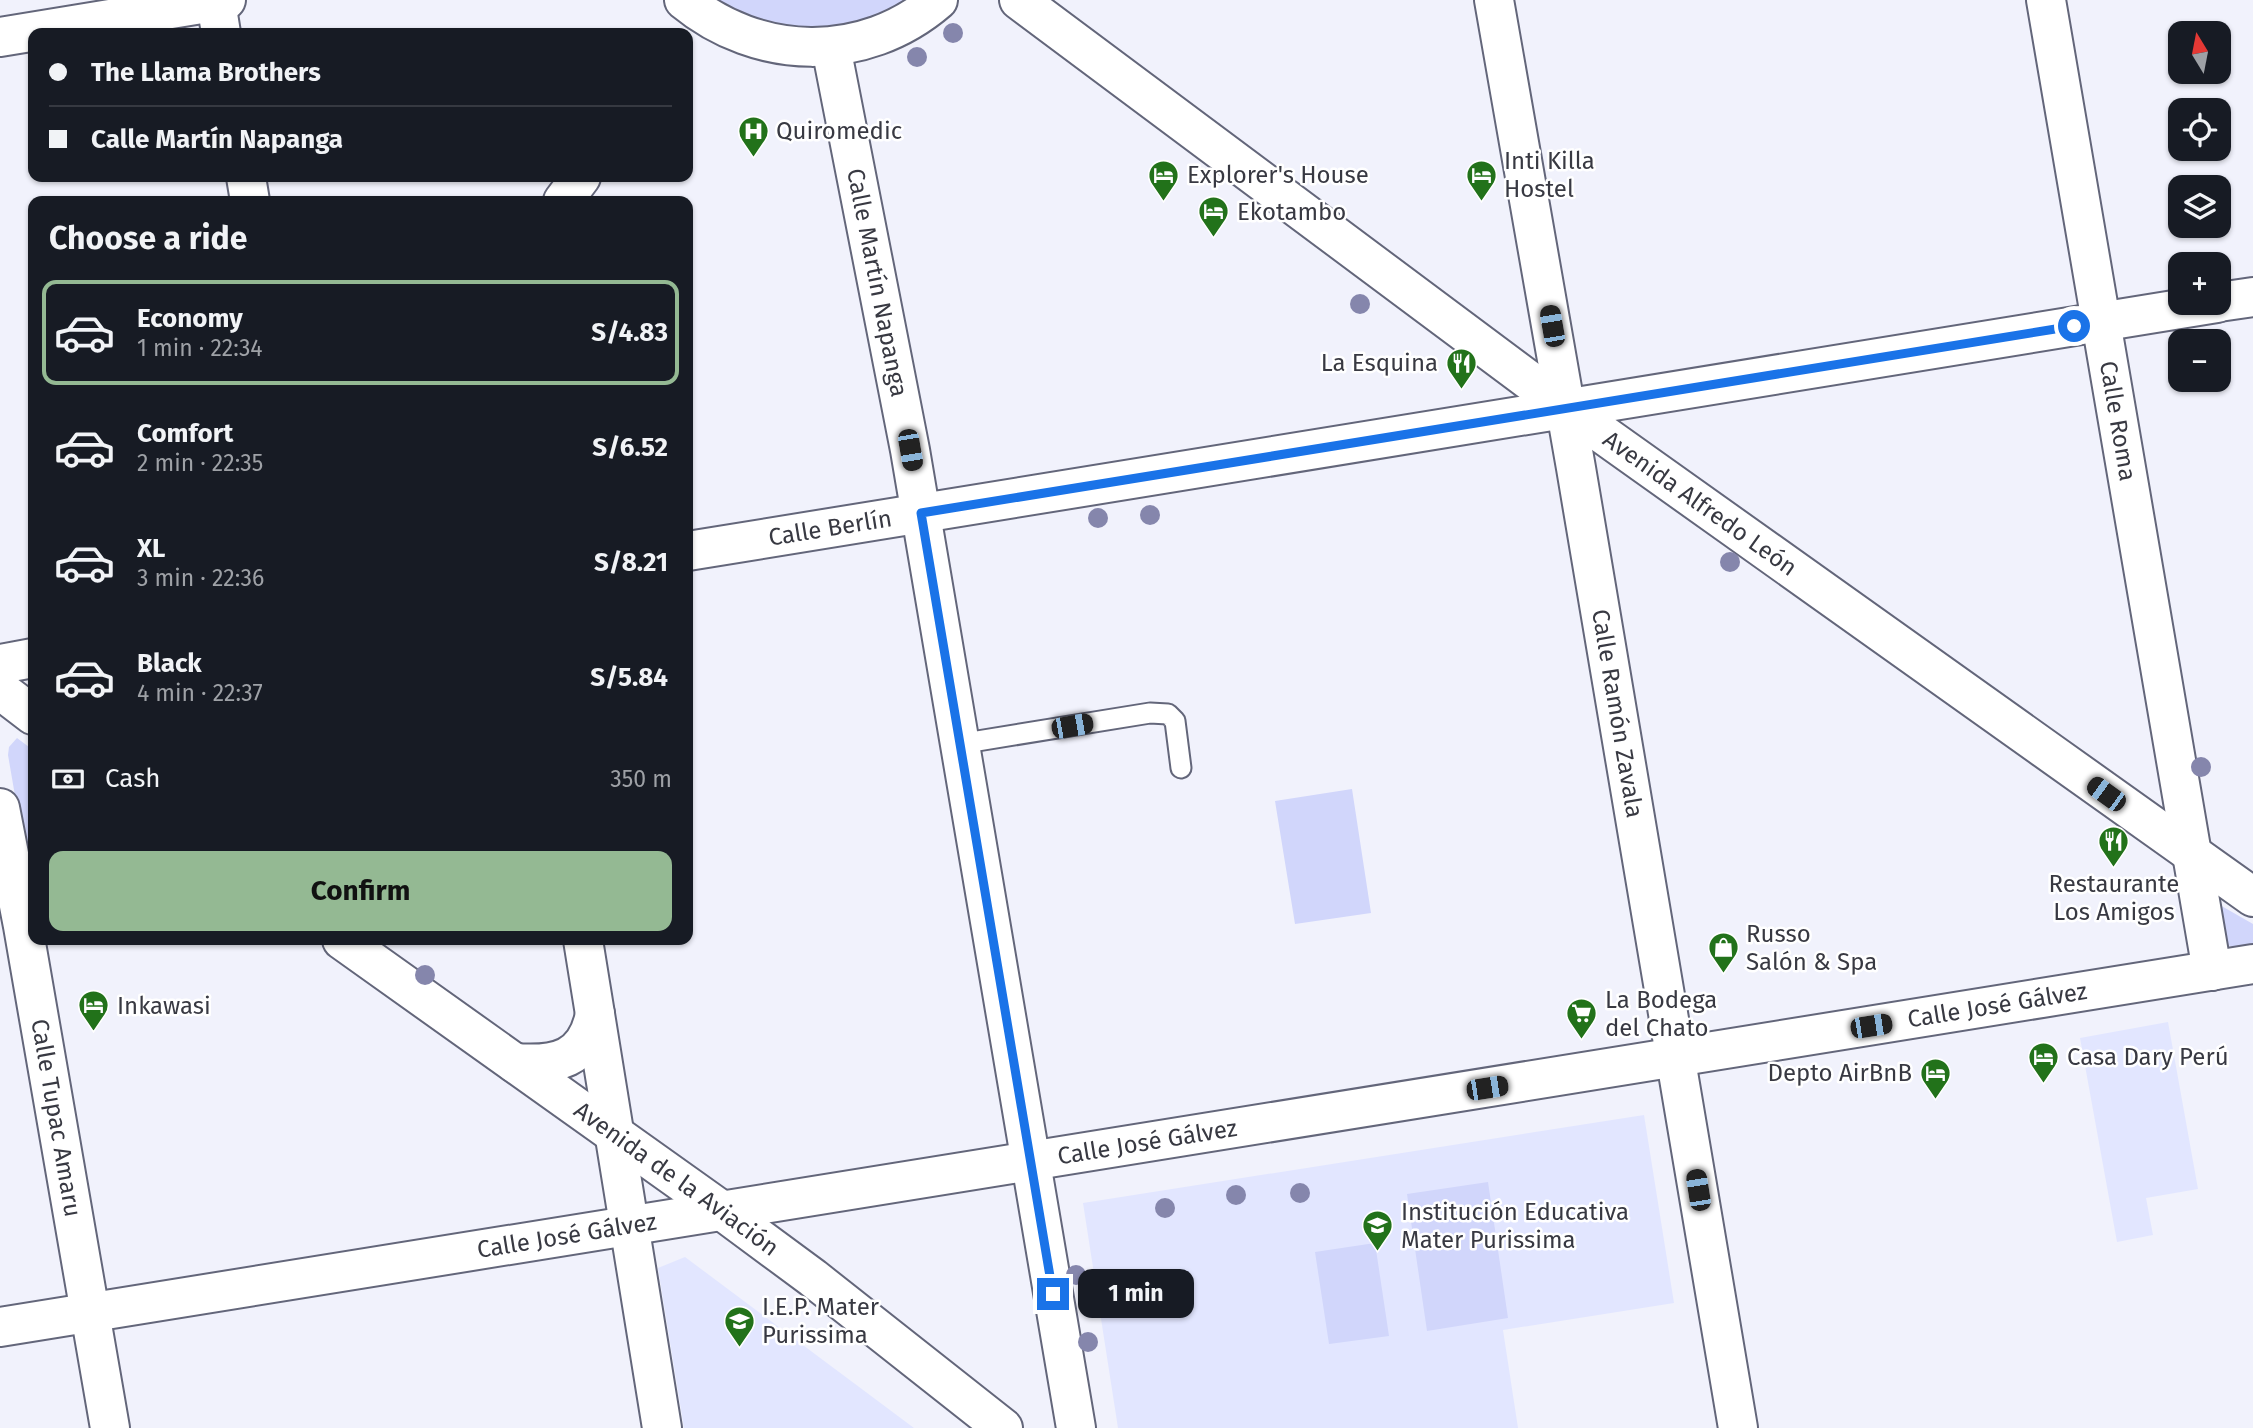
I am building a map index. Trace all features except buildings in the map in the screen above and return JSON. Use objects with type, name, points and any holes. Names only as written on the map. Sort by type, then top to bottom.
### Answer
[{"type":"street","points":[[690,15],[763,41],[797,47],[831,47],[856,43],[889,31],[920,14],[938,0]]},
{"type":"street","name":"Avenida Alfredo León","points":[[1019,0],[1566,408],[2253,897]]},
{"type":"street","name":"Calle Ramón Zavala","points":[[1494,0],[1566,408],[1738,1428]]},
{"type":"street","name":"Calle Roma","points":[[2046,0],[2212,971]]},
{"type":"street","points":[[80,28],[221,12]]},
{"type":"street","points":[[0,37],[28,34]]},
{"type":"street","name":"Calle Martín Napanga","points":[[831,47],[921,513],[1076,1428]]},
{"type":"street","name":"Calle Berlín","points":[[2231,301],[2253,297]]},
{"type":"street","name":"Calle Berlín","points":[[693,550],[2168,311]]},
{"type":"street","points":[[0,664],[28,659]]},
{"type":"street","points":[[0,690],[28,711]]},
{"type":"street","points":[[2151,826],[2173,819],[2182,800]]},
{"type":"street","name":"Calle Tupac Amaru","points":[[0,808],[28,925]]},
{"type":"street","points":[[0,962],[28,925]]},
{"type":"street","name":"Calle Tupac Amaru","points":[[31,945],[110,1428]]},
{"type":"street","name":"Avenida de la Aviación","points":[[349,945],[721,1210],[813,1278],[1003,1428]]},
{"type":"street","points":[[584,945],[662,1428]]},
{"type":"street","name":"Calle José Gálvez","points":[[0,1327],[2253,964]]},
{"type":"street","points":[[515,1063],[545,1065],[564,1059],[590,1032],[595,1014]]},
{"type":"lane","points":[[959,744],[1150,713],[1168,714],[1175,721],[1181,768]]},
{"type":"shaded area","points":[[718,0],[910,0],[851,27],[796,29],[742,16]]},
{"type":"shaded area","points":[[17,738],[28,746],[28,871],[8,755],[9,747]]},
{"type":"shaded area","points":[[1352,789],[1371,913],[1295,924],[1275,801]]},
{"type":"shaded area","points":[[2218,904],[2253,924],[2253,946],[2236,948],[2225,944]]},
{"type":"shaded area","points":[[2168,1022],[2198,1189],[2146,1198],[2153,1235],[2117,1242],[2080,1038]]},
{"type":"shaded area","name":"Institución Educativa Mater Purissima","points":[[1644,1115],[1674,1303],[1503,1330],[1518,1428],[1118,1428],[1083,1203]]},
{"type":"shaded area","points":[[1488,1182],[1508,1318],[1427,1331],[1407,1194]]},
{"type":"shaded area","points":[[1375,1243],[1389,1336],[1329,1344],[1315,1252]]},
{"type":"shaded area","name":"I.E.P. Mater Purissima","points":[[685,1257],[914,1428],[684,1428],[658,1268]]},
{"type":"place","name":"Quiromedic","points":[[753,158]]},
{"type":"place","name":"Explorer's House","points":[[1164,202]]},
{"type":"place","name":"Inti Killa Hostel","points":[[1481,202]]},
{"type":"place","name":"Ekotambo","points":[[1214,239]]},
{"type":"place","name":"La Esquina","points":[[1461,390]]},
{"type":"place","name":"Restaurante Los Amigos","points":[[2114,869]]},
{"type":"place","name":"Russo Salón & Spa","points":[[1723,975]]},
{"type":"place","name":"Inkawasi","points":[[94,1033]]},
{"type":"place","name":"La Bodega del Chato","points":[[1582,1041]]},
{"type":"place","name":"Casa Dary Perú","points":[[2044,1084]]},
{"type":"place","name":"Depto AirBnB","points":[[1935,1100]]},
{"type":"place","name":"Institución Educativa Mater Purissima","points":[[1378,1253]]},
{"type":"place","name":"I.E.P. Mater Purissima","points":[[739,1348]]},
{"type":"route","points":[[1053,1294],[921,513],[2074,326]]}]
